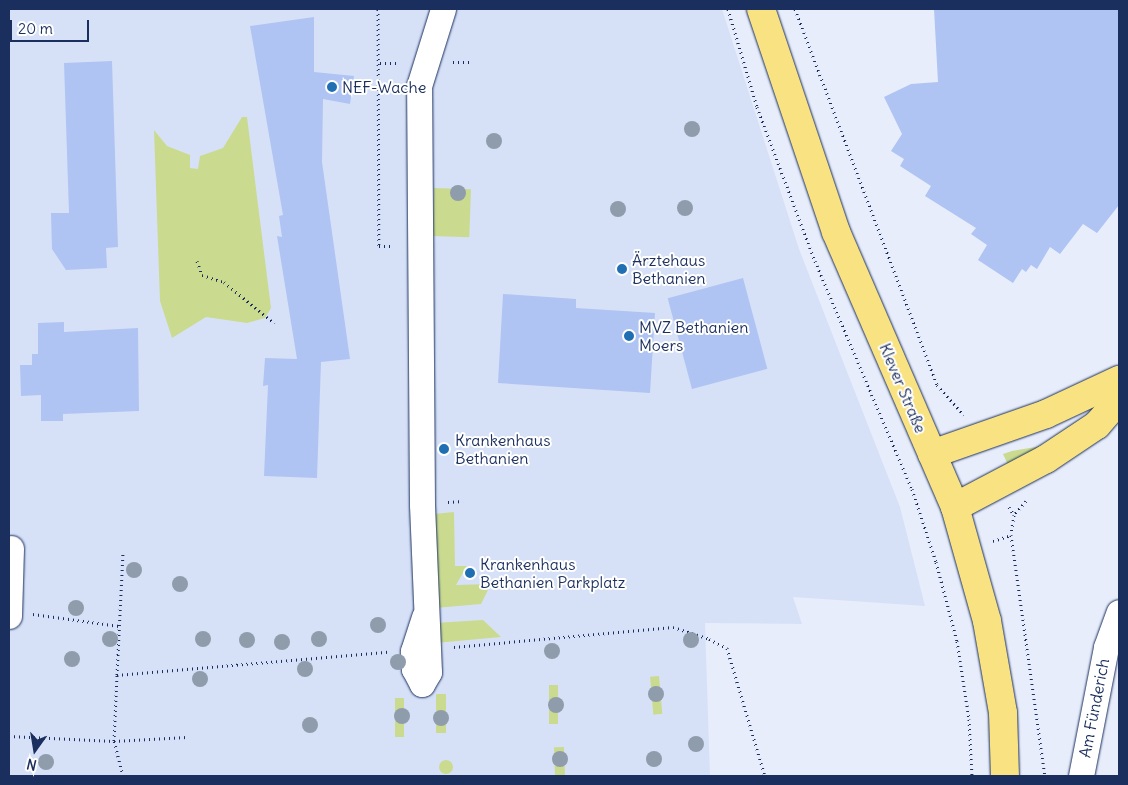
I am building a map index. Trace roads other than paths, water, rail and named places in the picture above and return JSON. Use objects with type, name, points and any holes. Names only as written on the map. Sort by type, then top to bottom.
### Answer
[{"type":"main road","name":"Klever Straße","points":[[761,9],[836,232],[955,507],[987,621],[1003,712],[1005,776]]},
{"type":"main road","points":[[932,454],[1046,414],[1119,380]]},
{"type":"main road","points":[[955,507],[1046,459],[1097,425],[1119,400]]},
{"type":"street","points":[[421,650],[424,617],[419,86],[443,9]]},
{"type":"street","points":[[9,616],[11,548]]},
{"type":"street","name":"Am Fünderich","points":[[1080,776],[1106,647],[1119,612]]},
{"type":"place","name":"NEF-Wache","points":[[332,87]]},
{"type":"place","name":"Ärztehaus Bethanien","points":[[622,269]]},
{"type":"place","name":"MVZ Bethanien Moers","points":[[629,336]]},
{"type":"place","name":"Krankenhaus Bethanien","points":[[444,449]]},
{"type":"place","name":"Krankenhaus Bethanien Parkplatz","points":[[470,573]]}]
